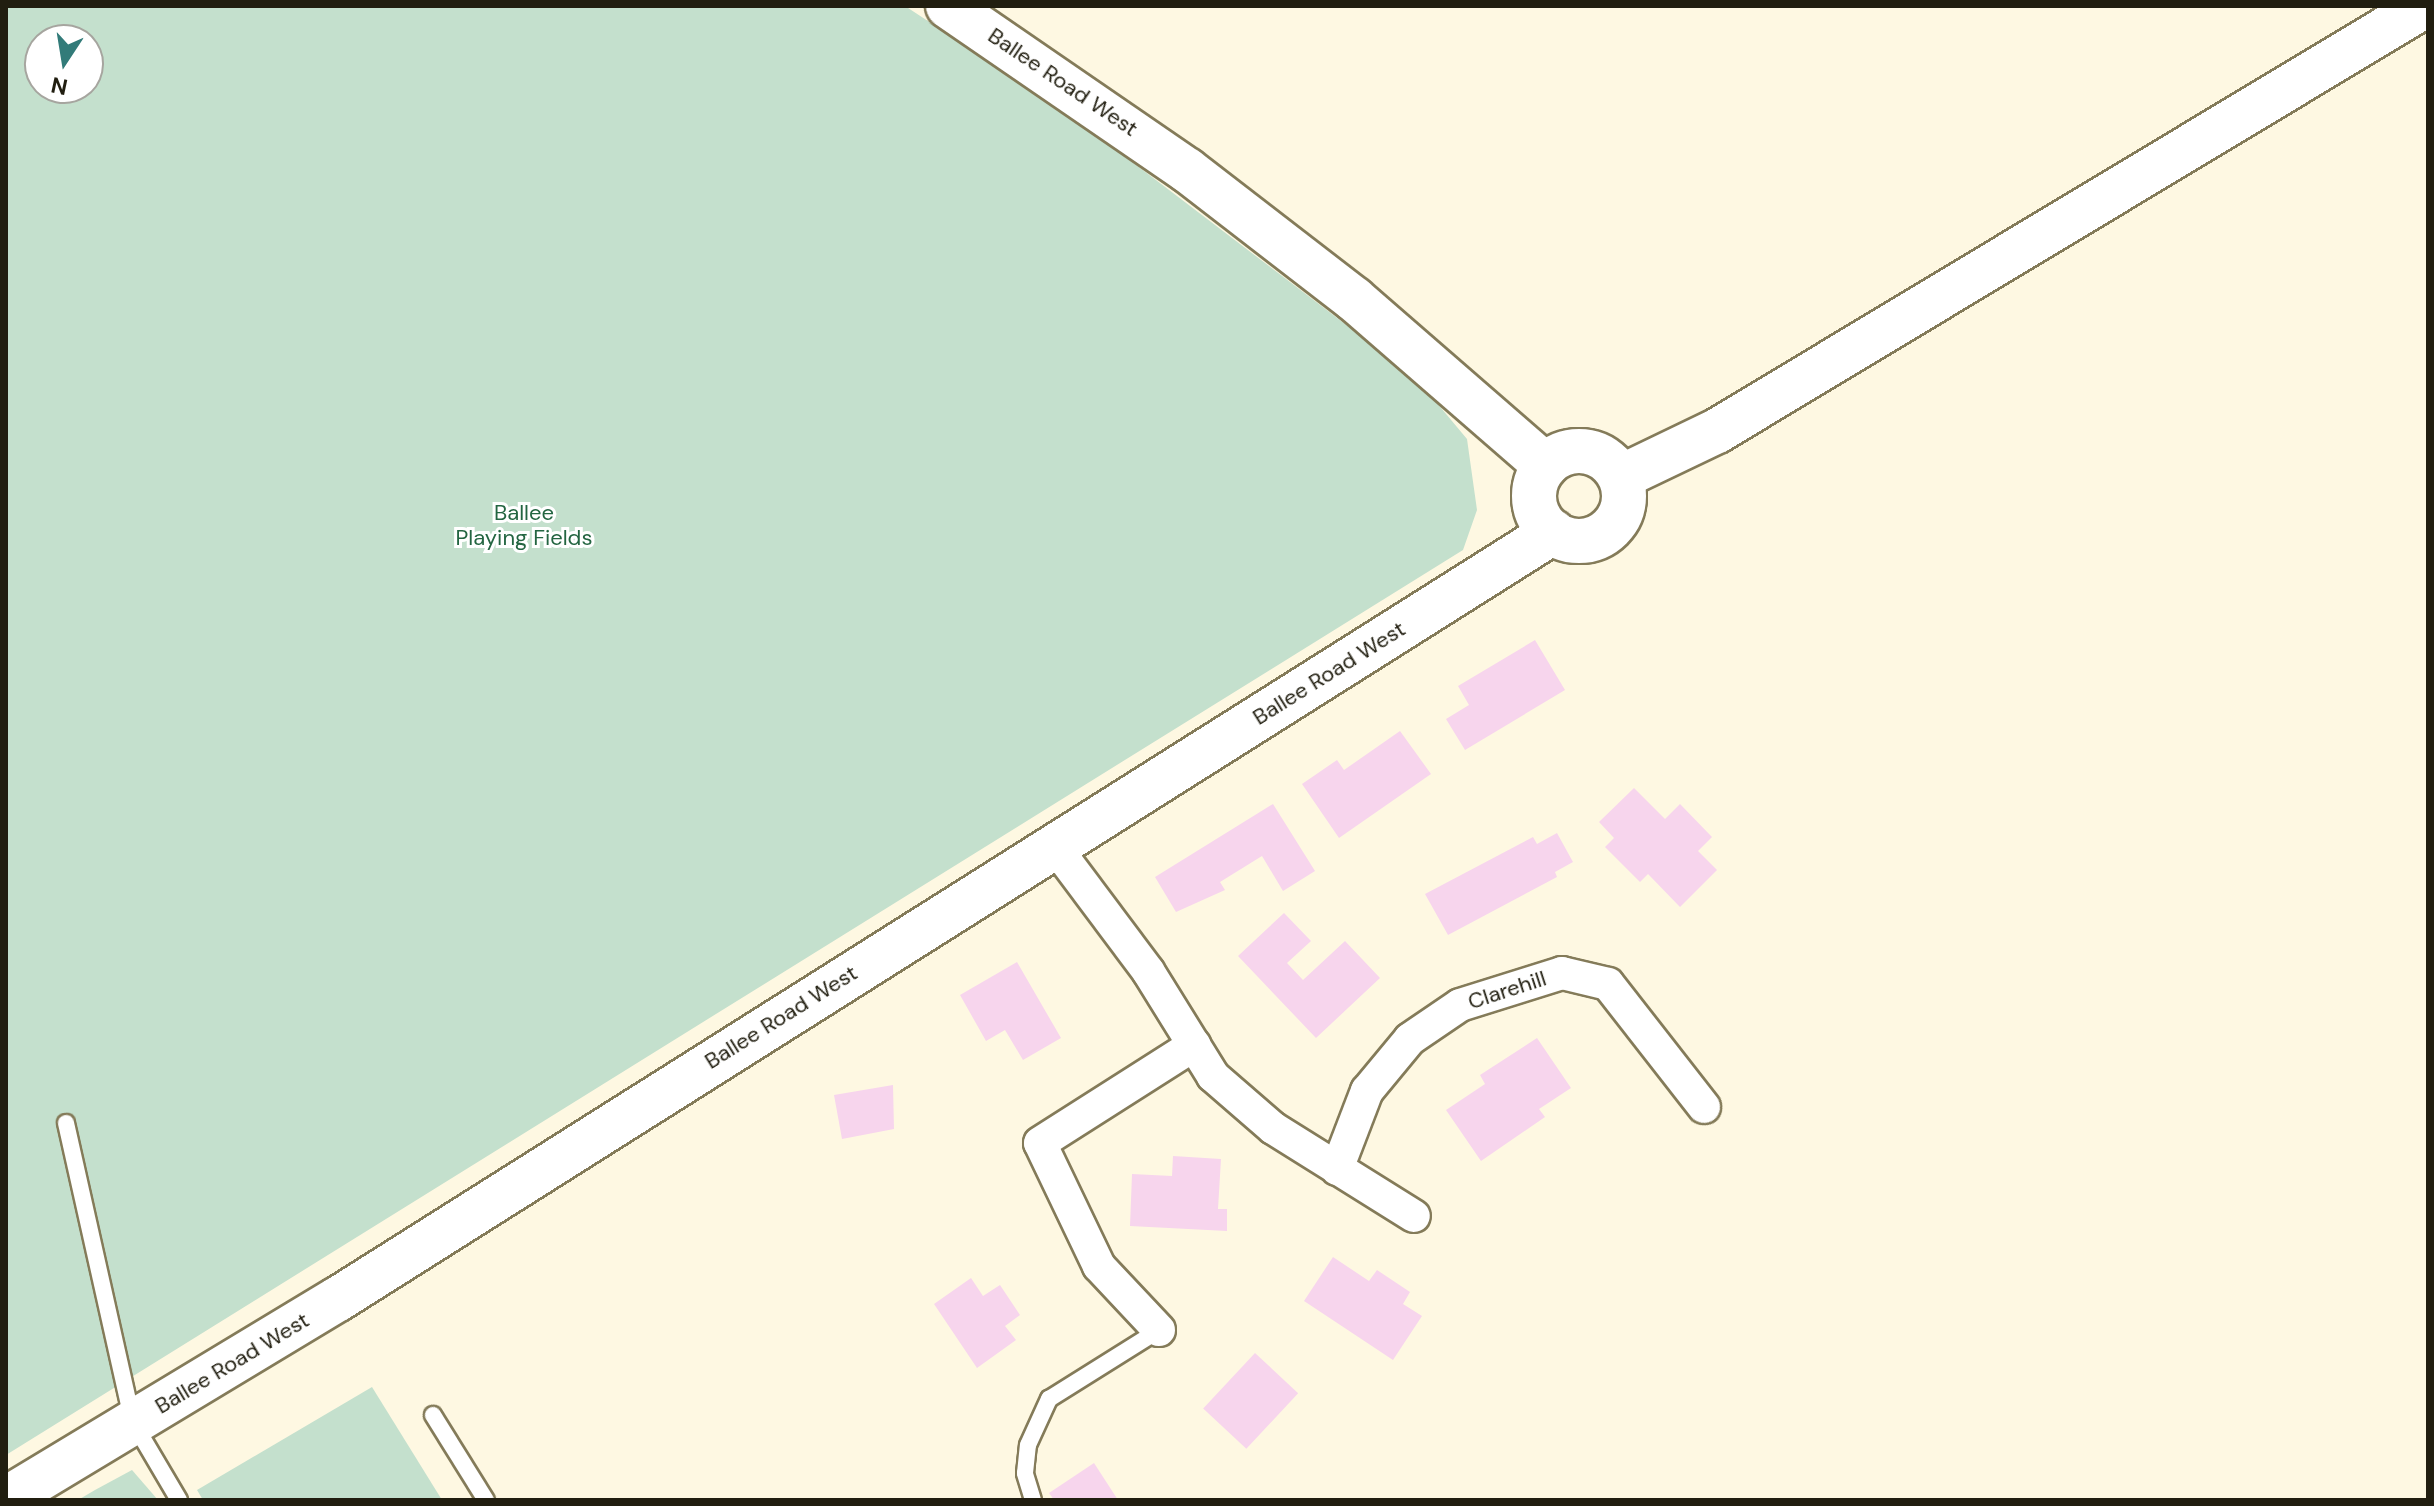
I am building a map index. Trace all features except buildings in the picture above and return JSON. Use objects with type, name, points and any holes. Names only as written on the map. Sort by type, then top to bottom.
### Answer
[{"type":"street","name":"Ballee Road West","points":[[948,6],[1199,179],[1354,299],[1546,466]]},
{"type":"street","points":[[1621,477],[1717,431],[2424,6]]},
{"type":"street","points":[[1586,451],[1621,477],[1623,506],[1608,531],[1580,540],[1553,532],[1536,508],[1546,466],[1586,451]]},
{"type":"street","name":"Ballee Road West","points":[[6,1499],[1553,532]]},
{"type":"street","points":[[1053,844],[1194,1045],[1241,1103],[1337,1169],[1414,1216]]},
{"type":"street","name":"Clarehill","points":[[1337,1169],[1367,1091],[1410,1039],[1460,1005],[1562,973],[1608,984],[1704,1107]]},
{"type":"street","points":[[1159,1330],[1099,1266],[1040,1143],[1194,1045]]},
{"type":"lane","points":[[66,1123],[133,1422],[179,1500]]},
{"type":"lane","points":[[1033,1500],[1025,1473],[1028,1445],[1049,1399],[1159,1330]]},
{"type":"lane","points":[[433,1415],[486,1500]]},
{"type":"green space","name":"Ballee Playing Fields","points":[[6,6],[905,6],[1064,110],[1416,378],[1467,439],[1477,510],[1463,550],[6,1455]]},
{"type":"green space","points":[[372,1387],[442,1500],[203,1500],[197,1490]]},
{"type":"green space","points":[[132,1470],[158,1500],[78,1500],[95,1490]]}]
